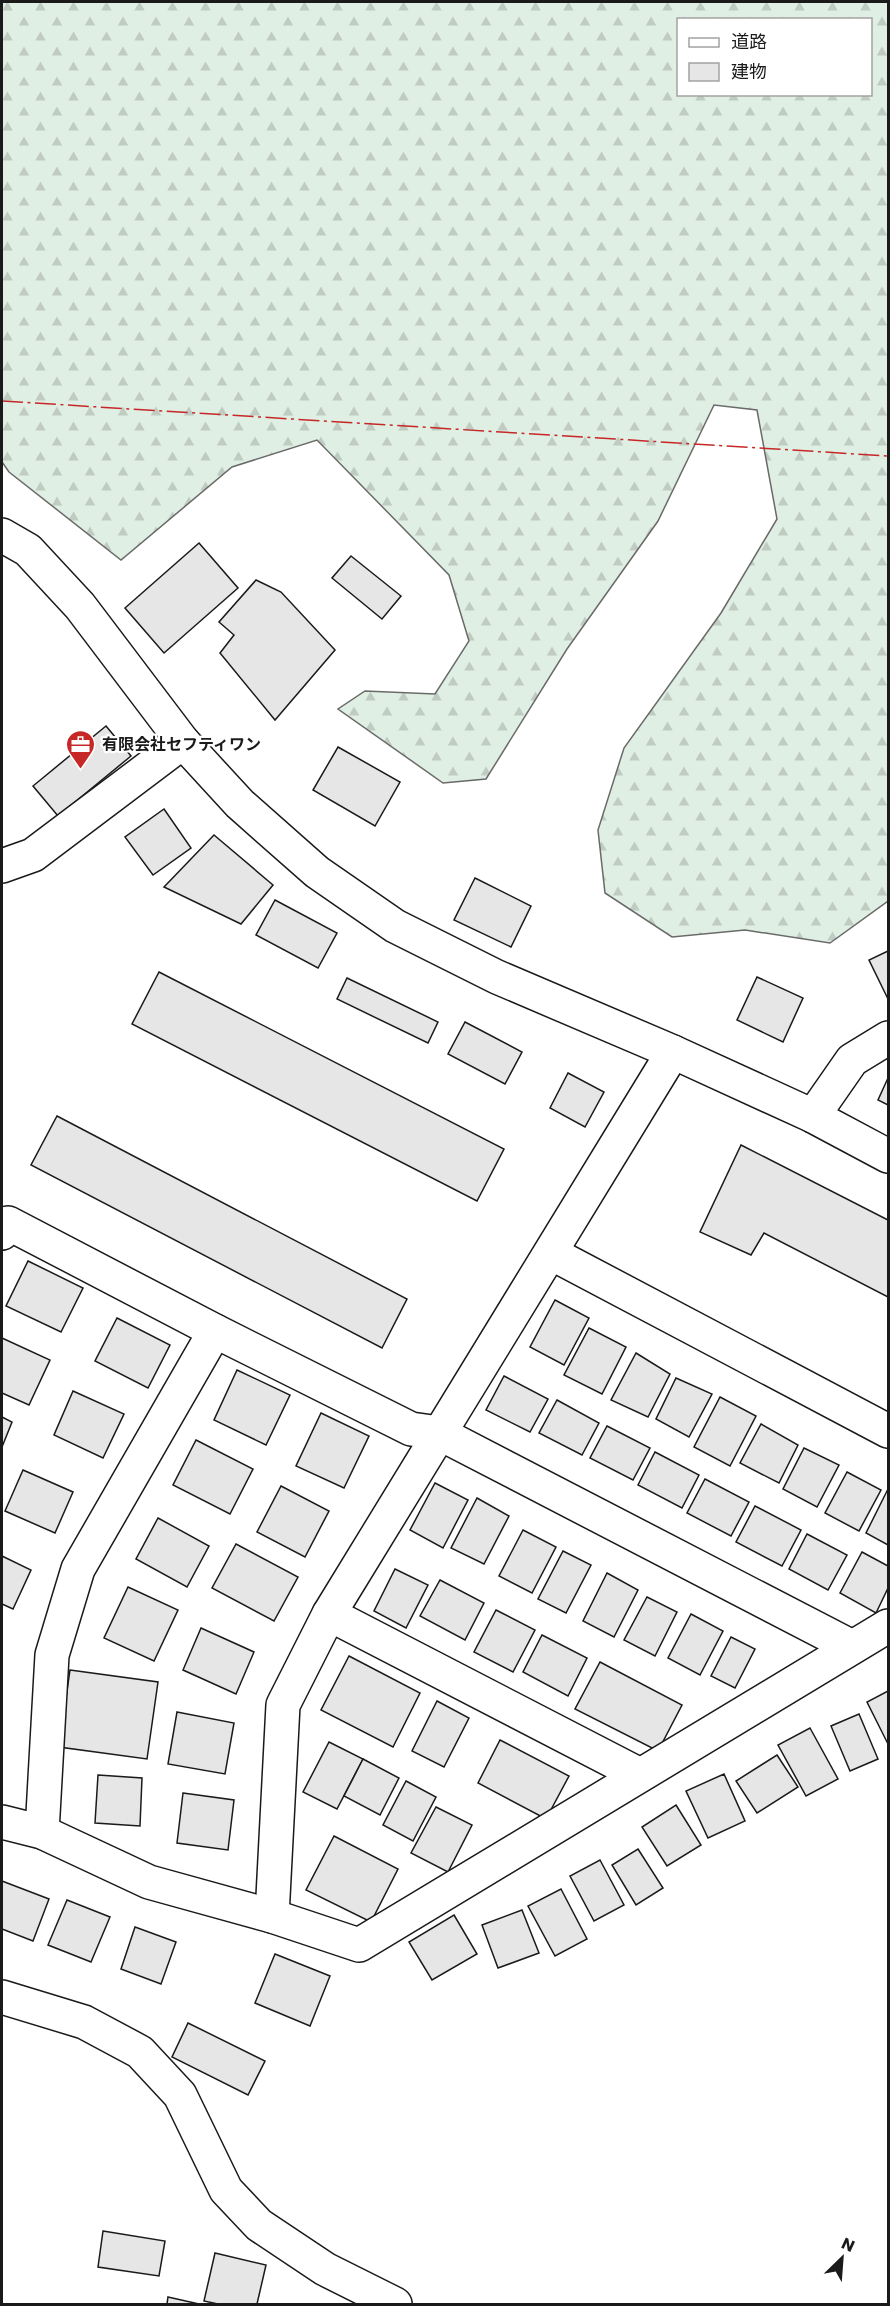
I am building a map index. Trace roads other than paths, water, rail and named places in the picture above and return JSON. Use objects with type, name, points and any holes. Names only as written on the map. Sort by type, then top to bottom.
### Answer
[{"type":"street","points":[[2,535],[28,550],[80,606],[183,742],[240,804],[317,872],[395,926],[497,977],[673,1052],[813,1116],[888,1156]]},
{"type":"street","points":[[2,866],[33,855],[183,742]]},
{"type":"street","points":[[813,1116],[852,1060],[888,1038]]},
{"type":"street","points":[[272,1916],[283,1705],[329,1614],[673,1052]]},
{"type":"street","points":[[2,1233],[8,1223],[215,1331],[411,1429],[439,1432],[852,1647]]},
{"type":"street","points":[[551,1253],[888,1431]]},
{"type":"street","points":[[42,1832],[52,1654],[78,1569],[215,1331]]},
{"type":"street","points":[[329,1614],[640,1775]]},
{"type":"street","points":[[2,1822],[42,1832],[149,1881],[272,1916],[359,1945],[888,1626]]},
{"type":"street","points":[[2,1997],[84,2022],[140,2052],[180,2096],[226,2190],[259,2225],[325,2269],[394,2304]]},
{"type":"place","name":"有限会社セフティワン","points":[[81,770]]}]
